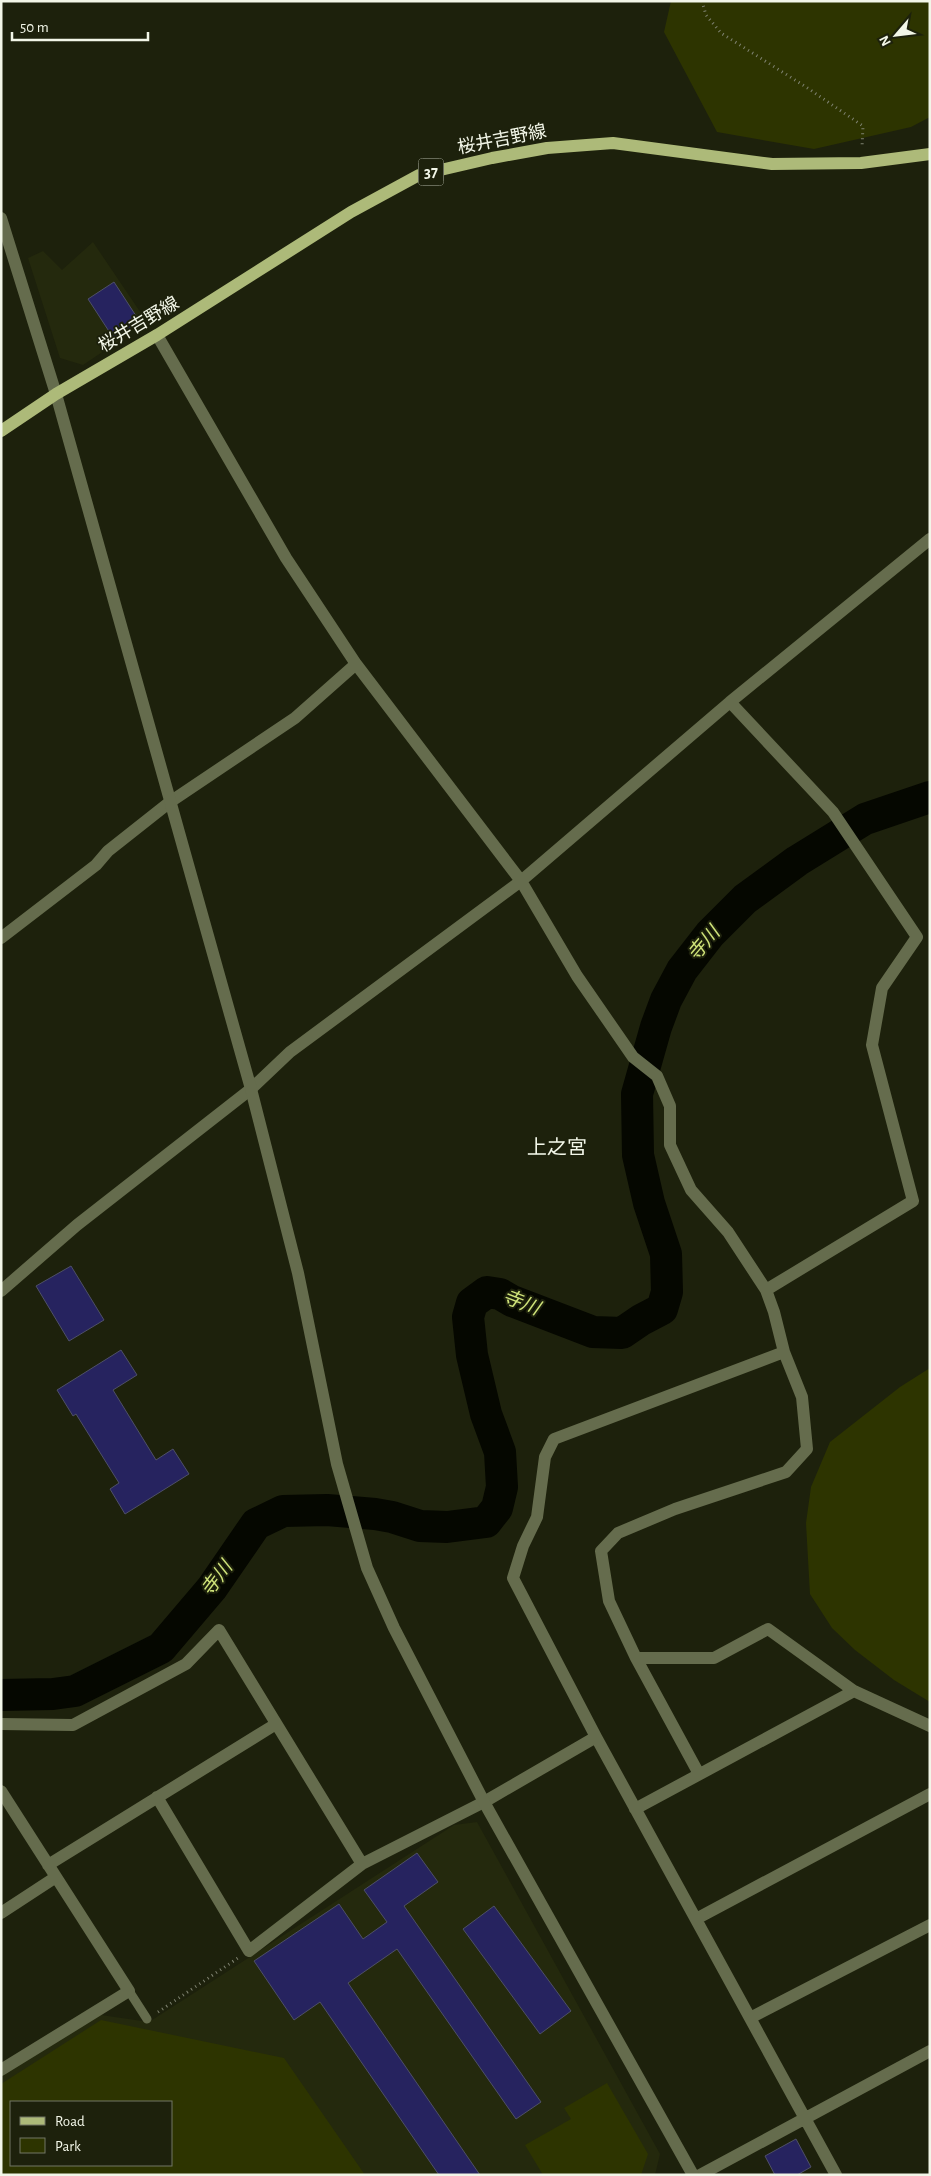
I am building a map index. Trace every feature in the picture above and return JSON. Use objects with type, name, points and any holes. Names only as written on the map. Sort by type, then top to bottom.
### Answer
[{"type":"main road","name":"桜井吉野線","points":[[1,431],[56,394],[157,335],[351,212],[420,175],[492,158],[547,148],[613,143],[772,164],[861,163],[930,154]]},
{"type":"street","points":[[1,218],[56,394],[251,1089],[298,1273],[337,1464],[367,1568],[394,1628],[484,1802],[692,2175]]},
{"type":"street","points":[[157,335],[286,558],[356,664],[521,881],[577,976],[633,1057],[657,1076],[670,1106],[670,1145],[691,1190],[728,1232],[766,1290],[774,1312],[784,1352],[802,1397],[807,1449],[786,1472],[676,1509],[618,1533],[601,1551],[608,1601],[636,1658],[699,1774]]},
{"type":"street","points":[[1,1291],[77,1225],[251,1089],[290,1052],[521,881],[730,702],[930,539]]},
{"type":"street","points":[[1,938],[96,865],[108,851],[170,802],[295,718],[356,664]]},
{"type":"street","points":[[730,702],[833,812],[917,937],[882,988],[872,1045],[912,1201],[766,1290]]},
{"type":"street","points":[[784,1352],[554,1439],[545,1457],[537,1517],[523,1546],[513,1578],[596,1737],[836,2175]]},
{"type":"street","points":[[636,1658],[714,1658],[768,1629],[854,1691],[930,1726]]},
{"type":"street","points":[[1,1724],[74,1725],[186,1664],[219,1630],[362,1864]]},
{"type":"street","points":[[636,1809],[854,1691]]},
{"type":"street","points":[[48,1865],[276,1724]]},
{"type":"street","points":[[157,1797],[248,1951],[362,1864],[484,1802],[596,1737]]},
{"type":"street","points":[[1,1791],[129,1991],[1,2070]]},
{"type":"street","points":[[696,1919],[930,1794]]},
{"type":"street","points":[[1,1913],[56,1877]]},
{"type":"street","points":[[750,2018],[930,1925]]},
{"type":"street","points":[[700,2175],[930,2051]]},
{"type":"lane","points":[[129,1991],[148,2019]]},
{"type":"path","points":[[702,1],[706,15],[721,33],[863,126],[861,163]]},
{"type":"path","points":[[148,2019],[248,1951]]},
{"type":"shaded area","points":[[93,242],[147,322],[83,365],[60,358],[28,258],[43,251],[62,270]]},
{"type":"shaded area","points":[[477,1822],[660,2154],[655,2175],[1,2175],[1,2075],[101,2015],[149,2022],[454,1825]]},
{"type":"green space","points":[[671,1],[930,1],[930,117],[911,127],[814,149],[717,132],[664,32]]},
{"type":"green space","points":[[930,1368],[930,1702],[894,1680],[855,1650],[832,1628],[810,1594],[806,1523],[811,1487],[830,1442],[900,1387]]},
{"type":"green space","points":[[101,2020],[284,2058],[365,2175],[1,2175],[1,2084]]},
{"type":"green space","points":[[607,2083],[648,2154],[641,2175],[543,2175],[525,2145],[571,2119],[564,2108]]},
{"type":"building","points":[[114,282],[140,322],[114,339],[88,299]]},
{"type":"building","points":[[71,1266],[104,1320],[69,1341],[36,1286]]},
{"type":"building","points":[[121,1350],[137,1375],[113,1390],[156,1460],[173,1449],[189,1474],[125,1514],[110,1489],[119,1483],[76,1414],[73,1416],[57,1390]]},
{"type":"building","points":[[417,1853],[438,1882],[404,1906],[541,2102],[516,2119],[397,1949],[348,1983],[480,2175],[439,2175],[320,2002],[294,2020],[254,1961],[339,1904],[363,1939],[387,1922],[364,1890]]},
{"type":"building","points":[[494,1906],[571,2011],[540,2034],[463,1929]]},
{"type":"building","points":[[796,2139],[811,2167],[797,2175],[775,2175],[765,2156]]},
{"type":"waterway","name":"寺川","points":[[1,1695],[53,1694],[75,1691],[161,1648],[212,1588],[256,1524],[283,1511],[327,1510],[375,1514],[420,1526],[447,1527],[486,1522],[497,1508],[502,1487],[500,1452],[486,1414],[472,1355],[468,1317],[472,1303],[487,1292],[500,1294],[512,1301],[593,1332],[622,1333],[662,1309],[667,1292],[666,1254],[649,1203],[638,1155],[637,1094],[656,1027],[666,1000],[682,970],[710,934],[745,899],[797,861],[865,819],[930,797]]},
{"type":"district","name":"上之宮","points":[[557,1148]]}]
